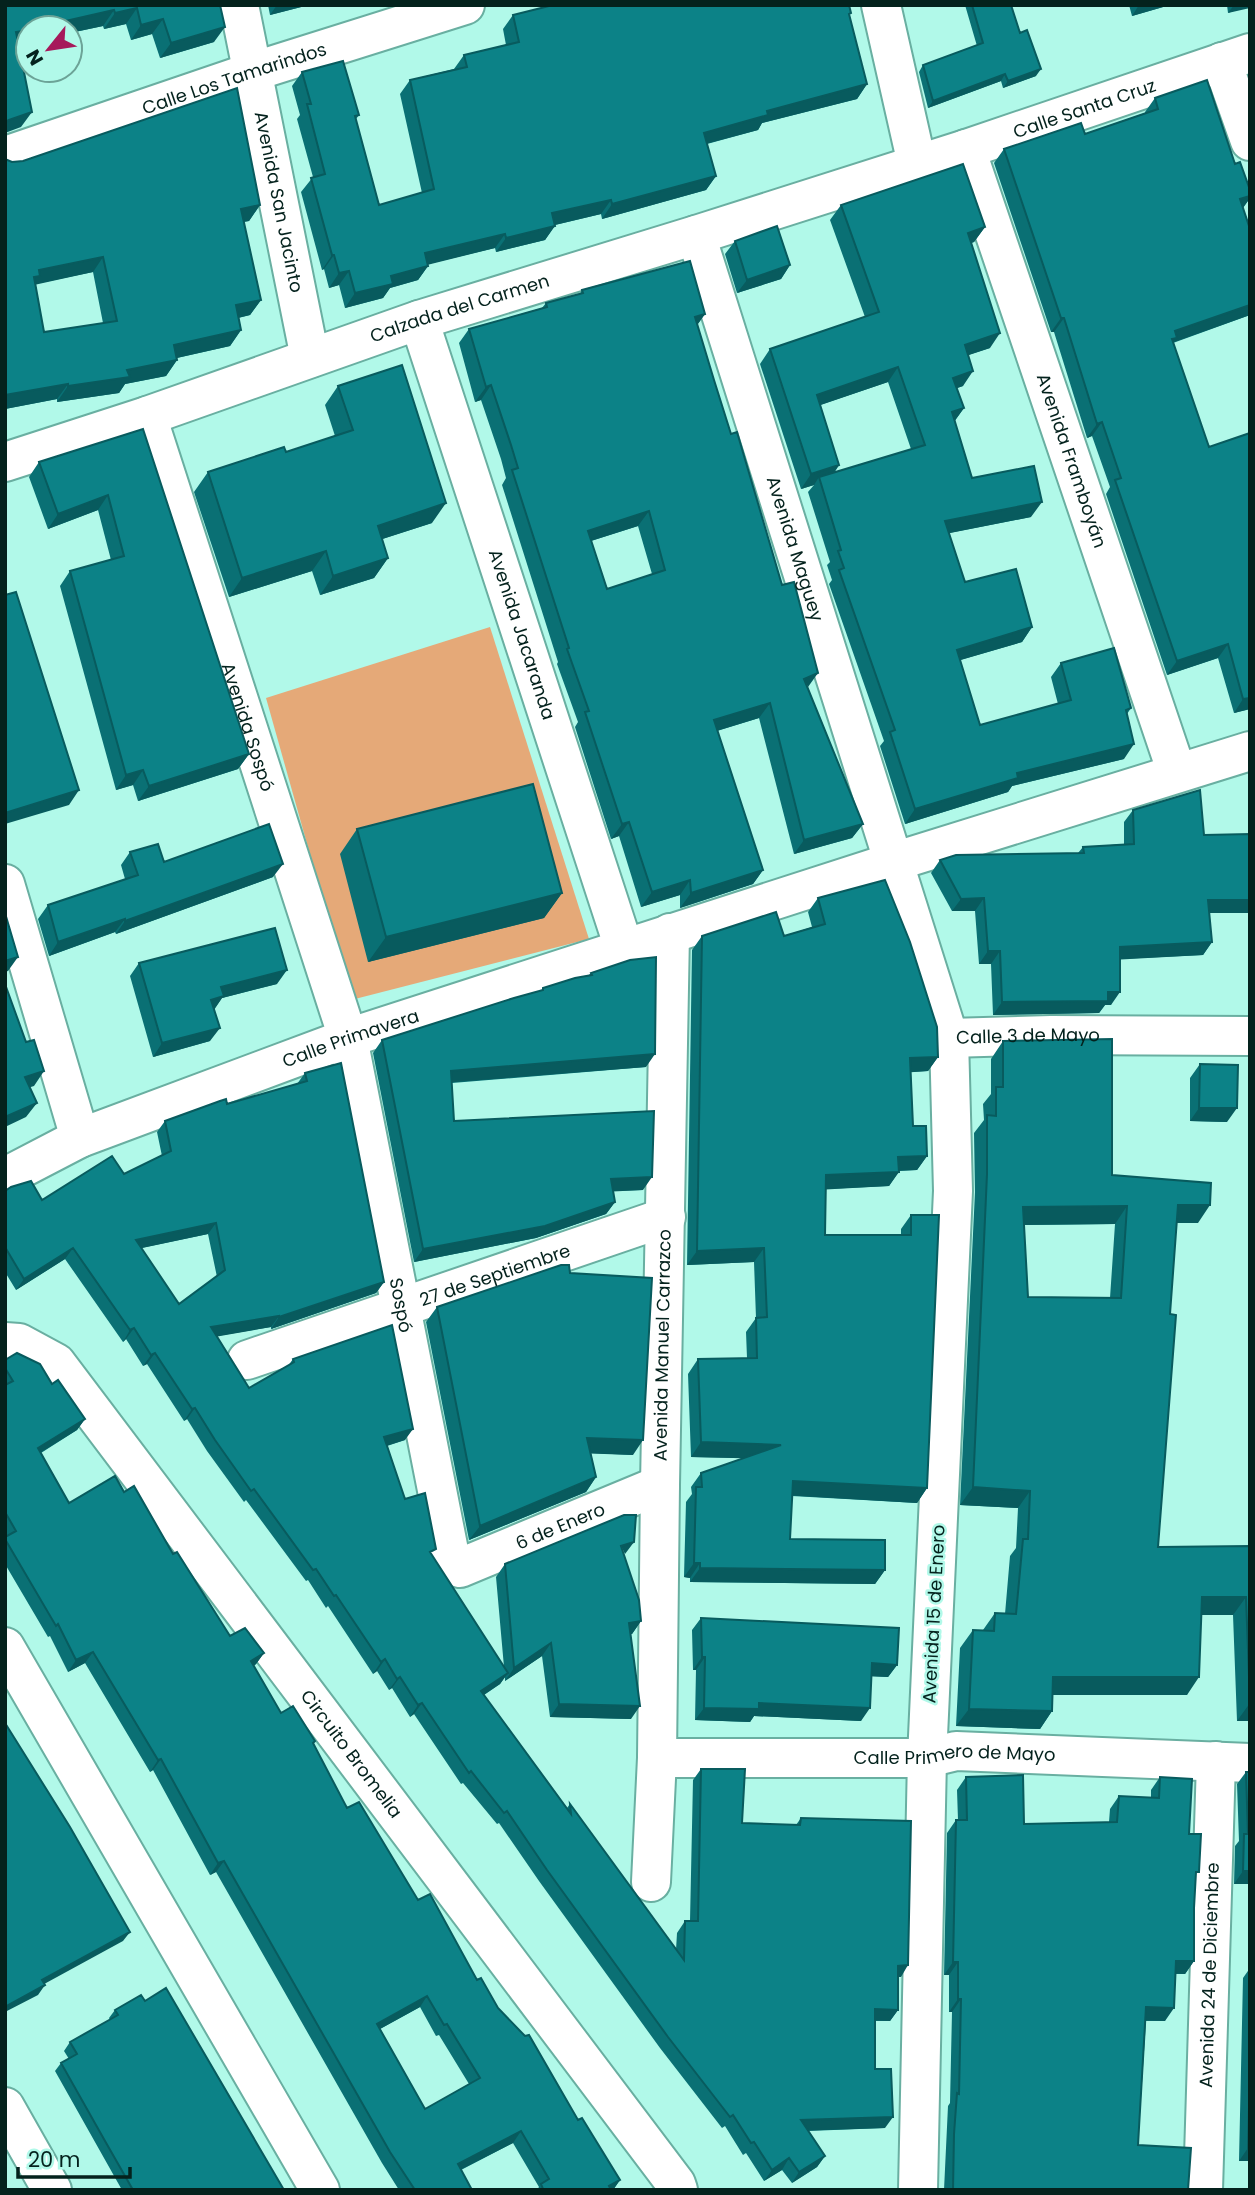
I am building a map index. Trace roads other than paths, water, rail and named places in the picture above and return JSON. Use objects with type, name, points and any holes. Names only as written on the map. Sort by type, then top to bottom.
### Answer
[{"type":"street","name":"Avenida San Jacinto","points":[[239,5],[310,358]]},
{"type":"street","name":"Calle Los Tamarindos","points":[[5,156],[252,72],[465,5]]},
{"type":"street","points":[[881,5],[917,164]]},
{"type":"street","points":[[1236,58],[1250,141]]},
{"type":"street","name":"Calle Santa Cruz","points":[[917,164],[1236,58]]},
{"type":"street","name":"Avenida Framboyán","points":[[965,149],[1177,773]]},
{"type":"street","name":"Calzada del Carmen","points":[[5,462],[147,416],[419,320],[917,164]]},
{"type":"street","name":"Avenida Maguey","points":[[696,235],[893,862]]},
{"type":"street","name":"Avenida Jacaranda","points":[[419,320],[624,948]]},
{"type":"street","name":"Avenida Sospó","points":[[147,416],[348,1038]]},
{"type":"street","name":"Calle Primavera","points":[[5,1177],[80,1138],[348,1038],[893,862],[1250,751]]},
{"type":"street","name":"Calle 3 de Mayo","points":[[893,862],[949,1038],[1051,1035],[1250,1036]]},
{"type":"street","points":[[5,884],[80,1138]]},
{"type":"street","name":"Avenida Manuel Carrazco","points":[[651,1881],[657,1758],[670,933]]},
{"type":"street","name":"Sospó","points":[[348,1038],[450,1556],[460,1568]]},
{"type":"street","name":"Avenida 15 de Enero","points":[[918,2190],[927,1758],[953,1191],[949,1038]]},
{"type":"street","name":"27 de Septiembre","points":[[247,1360],[666,1217]]},
{"type":"street","name":"Circuito Bromelia","points":[[5,1342],[19,1343],[56,1363],[668,2173],[678,2190]]},
{"type":"street","name":"6 de Enero","points":[[460,1568],[660,1485]]},
{"type":"street","points":[[5,1647],[320,2190]]},
{"type":"street","name":"Calle Primero de Mayo","points":[[657,1758],[927,1758],[956,1751],[1233,1762]]},
{"type":"street","name":"Avenida 24 de Diciembre","points":[[1203,2190],[1233,1762]]},
{"type":"street","points":[[5,2107],[52,2190]]}]
